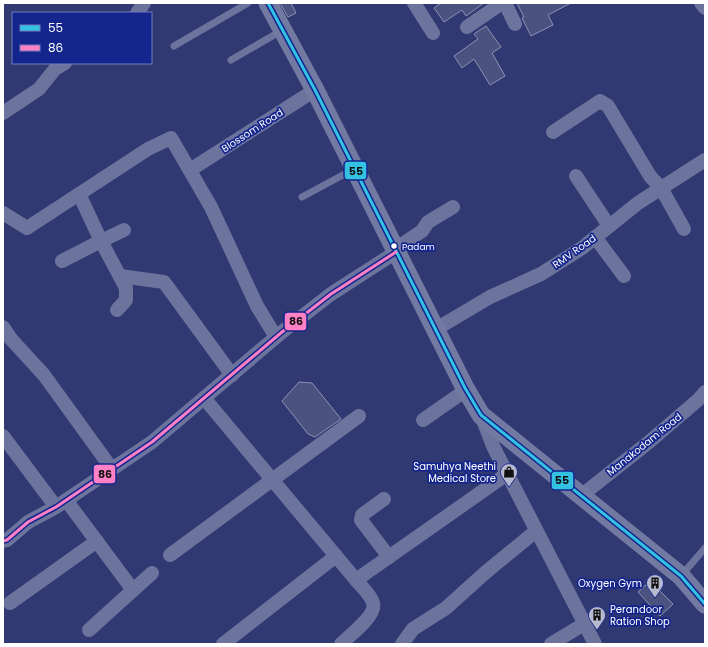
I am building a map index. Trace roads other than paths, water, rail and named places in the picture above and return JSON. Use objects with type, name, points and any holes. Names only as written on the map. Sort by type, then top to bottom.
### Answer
[{"type":"main road","points":[[268,3],[284,30],[466,390],[481,415],[681,576],[705,604]]},
{"type":"street","points":[[138,12],[144,3]]},
{"type":"street","points":[[414,3],[433,33]]},
{"type":"street","points":[[467,27],[502,3]]},
{"type":"street","points":[[505,3],[515,24]]},
{"type":"street","points":[[701,3],[705,8]]},
{"type":"street","points":[[3,113],[39,89],[55,70],[64,64]]},
{"type":"street","name":"Blossom Road","points":[[190,170],[314,90]]},
{"type":"street","points":[[553,132],[600,101],[608,106],[650,176],[661,188],[684,229]]},
{"type":"street","points":[[3,213],[27,228],[148,149],[171,138],[211,207],[257,306],[276,337]]},
{"type":"street","name":"RMV Road","points":[[436,329],[490,297],[541,274],[595,237],[638,203],[705,160]]},
{"type":"street","points":[[576,176],[609,226]]},
{"type":"street","points":[[79,194],[101,241],[126,288],[126,300],[117,310]]},
{"type":"street","points":[[3,541],[7,540],[28,522],[61,503],[152,442],[276,337],[331,294],[422,231],[428,222],[453,207]]},
{"type":"street","points":[[62,262],[124,230]]},
{"type":"street","points":[[595,237],[624,276]]},
{"type":"street","points":[[120,276],[164,282],[232,375]]},
{"type":"street","points":[[3,327],[44,375],[112,469]]},
{"type":"street","points":[[423,420],[466,390]]},
{"type":"street","name":"Manakodam Road","points":[[582,495],[649,442],[704,394]]},
{"type":"street","points":[[204,398],[373,600],[374,608],[370,615],[341,644]]},
{"type":"street","points":[[481,415],[493,446],[594,644]]},
{"type":"street","points":[[170,555],[273,481],[359,416]]},
{"type":"street","points":[[3,436],[61,503],[97,541],[133,590]]},
{"type":"street","points":[[356,580],[507,474]]},
{"type":"street","points":[[384,499],[362,515],[361,520],[389,557]]},
{"type":"street","points":[[402,644],[413,629],[446,608],[486,572],[536,531]]},
{"type":"street","points":[[10,603],[97,541]]},
{"type":"street","points":[[224,644],[336,556]]},
{"type":"street","points":[[89,630],[152,573]]},
{"type":"street","points":[[551,644],[584,624]]},
{"type":"lane","points":[[174,46],[248,3]]},
{"type":"lane","points":[[231,60],[284,30]]},
{"type":"lane","points":[[302,197],[354,169]]},
{"type":"lane","points":[[681,576],[705,548]]},
{"type":"place","name":"Padam","points":[[394,246]]},
{"type":"place","name":"Samuhya Neethi Medical Store","points":[[509,487]]},
{"type":"place","name":"Oxygen Gym","points":[[655,598]]},
{"type":"place","name":"Perandoor Ration Shop","points":[[597,630]]}]
